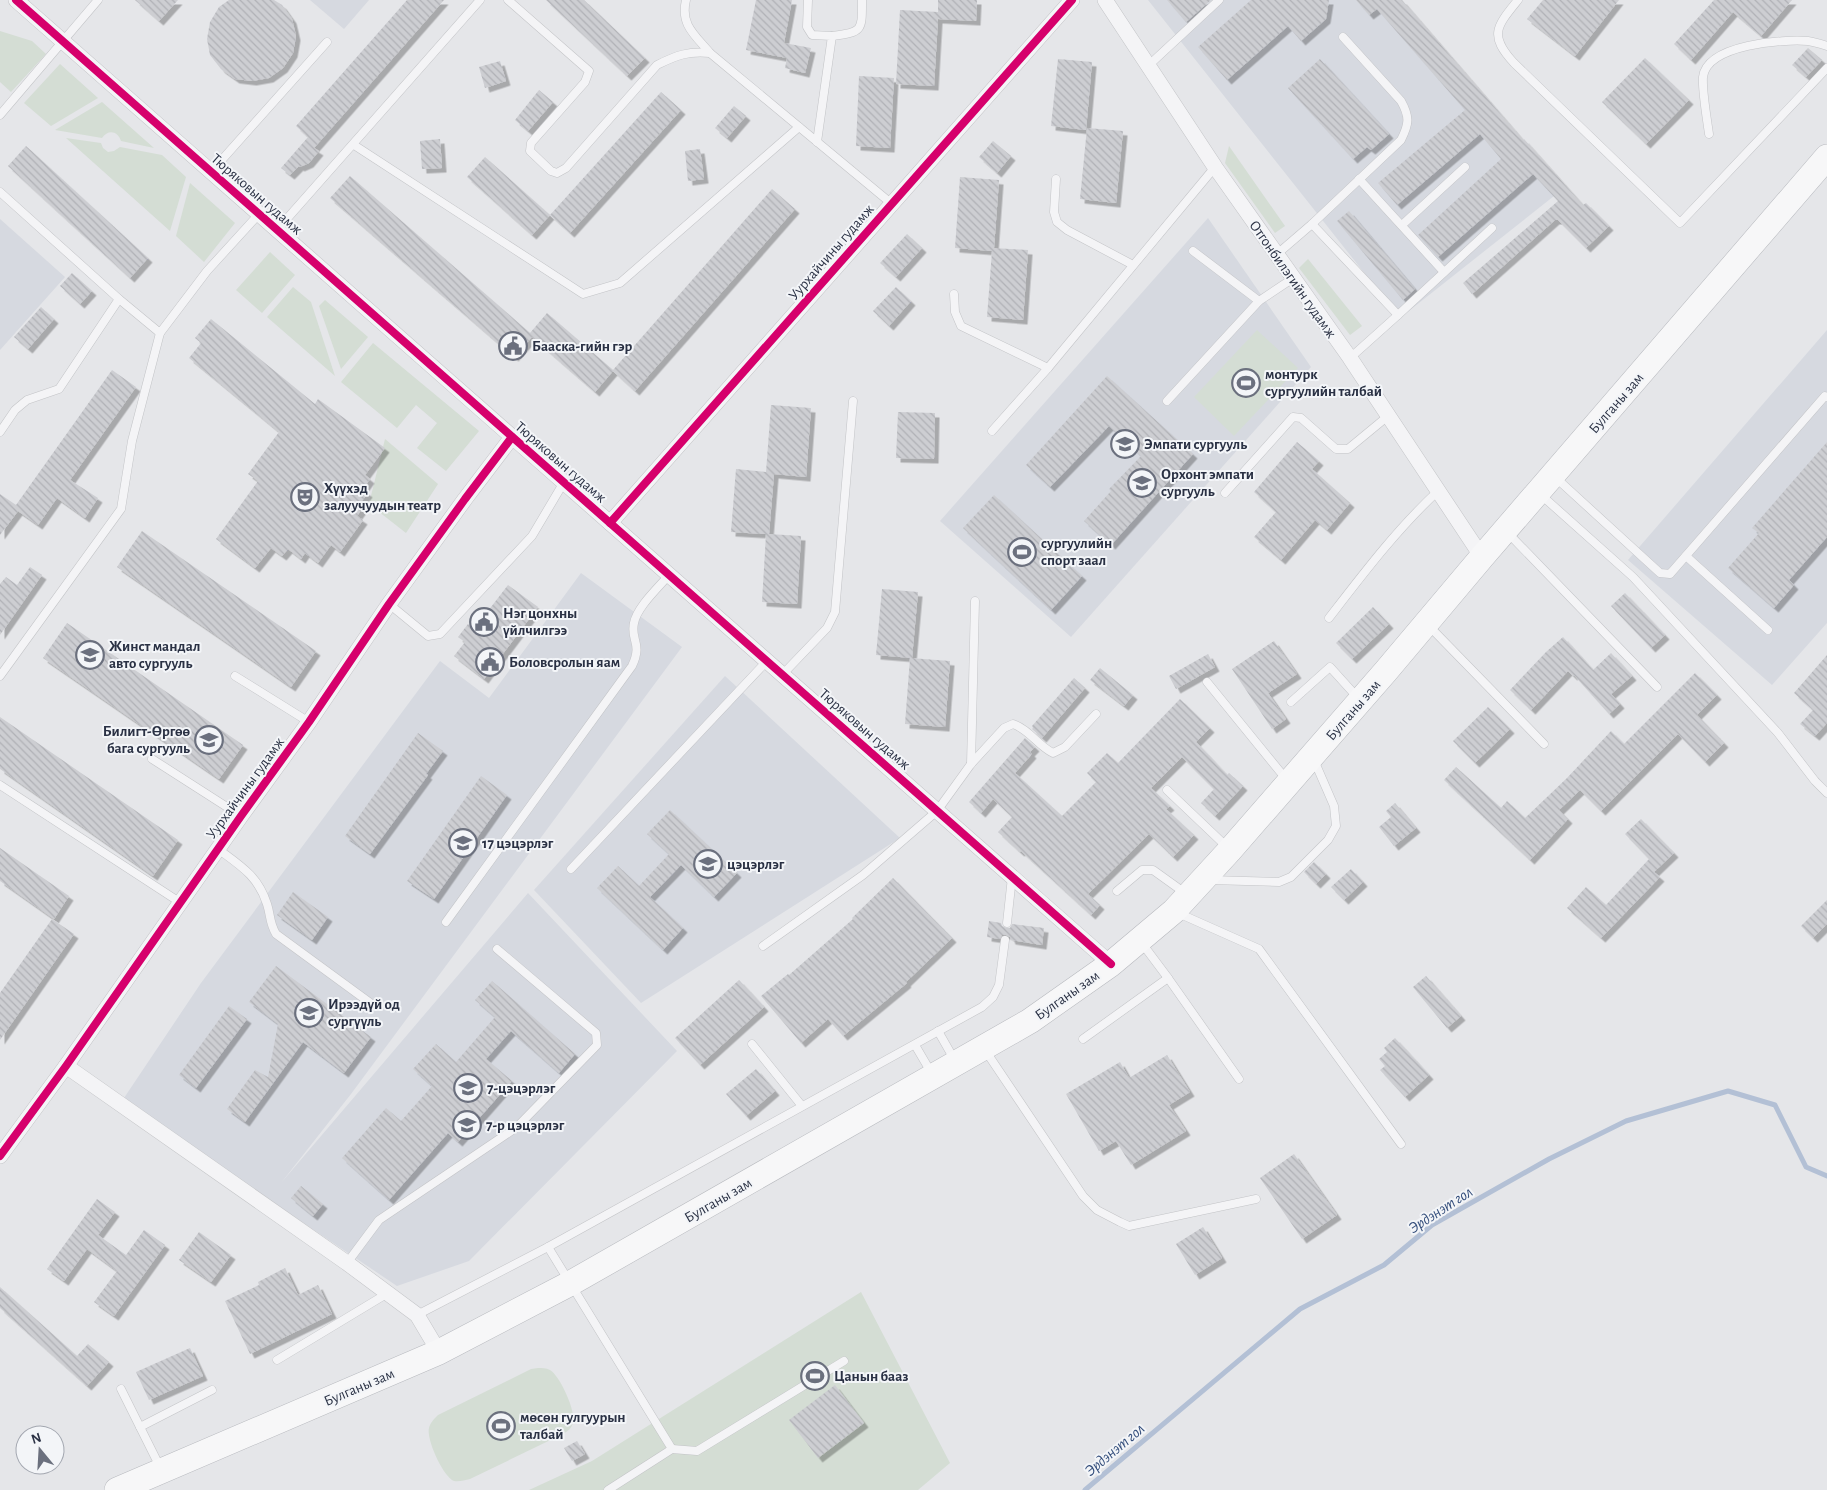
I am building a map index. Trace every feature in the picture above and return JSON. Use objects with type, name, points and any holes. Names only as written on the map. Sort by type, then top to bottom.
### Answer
[{"type":"highway","name":"Булганы зам","points":[[116,1490],[439,1352],[571,1283],[1030,1021],[1111,964],[1140,941],[1189,895],[1230,850],[1827,157]]},
{"type":"street","name":"Тюряковын гудамж","points":[[16,0],[1111,964]]},
{"type":"street","name":"Уурхайчины гудамж","points":[[610,523],[1072,0]]},
{"type":"street","name":"Отгонбилэгийн гудамж","points":[[1105,0],[1215,167],[1292,279],[1350,358],[1482,557]]},
{"type":"street","name":"Уурхайчины гудамж","points":[[3,1146],[66,1066],[390,604],[512,437]]},
{"type":"street","points":[[66,1066],[347,1263],[417,1315],[439,1352]]},
{"type":"lane","points":[[0,115],[98,0]]},
{"type":"lane","points":[[277,230],[480,0]]},
{"type":"lane","points":[[508,0],[589,71],[585,82],[531,143],[530,151],[551,171],[557,173],[566,168],[657,65],[676,56],[694,51],[710,53]]},
{"type":"lane","points":[[686,0],[683,12],[687,27],[710,53],[892,204]]},
{"type":"lane","points":[[808,0],[807,27],[812,35],[832,36],[853,34],[858,30],[862,22],[862,0]]},
{"type":"lane","points":[[1149,65],[1219,0]]},
{"type":"lane","points":[[1518,0],[1501,21],[1498,35],[1502,50],[1680,223],[1827,68]]},
{"type":"lane","points":[[817,142],[832,36]]},
{"type":"lane","points":[[1276,256],[1401,140],[1407,129],[1408,113],[1401,101],[1343,37]]},
{"type":"lane","points":[[1708,134],[1703,76],[1709,64],[1720,54],[1749,46],[1781,42],[1809,41],[1827,46]]},
{"type":"lane","points":[[212,172],[327,42]]},
{"type":"lane","points":[[354,145],[583,294],[620,283],[799,127]]},
{"type":"lane","points":[[992,431],[1048,368],[1215,167]]},
{"type":"lane","points":[[1402,225],[1465,167]]},
{"type":"lane","points":[[1056,179],[1054,212],[1057,222],[1066,230],[1133,265]]},
{"type":"lane","points":[[1359,179],[1444,272]]},
{"type":"lane","points":[[0,192],[119,299],[160,333]]},
{"type":"lane","points":[[0,676],[121,509],[132,441],[160,333],[207,271],[259,214]]},
{"type":"lane","points":[[1312,224],[1398,315]]},
{"type":"lane","points":[[1350,358],[1492,228]]},
{"type":"lane","points":[[1193,251],[1259,301]]},
{"type":"lane","points":[[1167,401],[1259,301],[1292,279]]},
{"type":"lane","points":[[954,294],[955,312],[961,326],[1048,368]]},
{"type":"lane","points":[[0,432],[15,410],[27,400],[60,389],[119,299]]},
{"type":"lane","points":[[1546,484],[1660,573],[1670,574],[1827,396]]},
{"type":"lane","points":[[782,674],[827,628],[835,612],[853,401]]},
{"type":"lane","points":[[1225,493],[1293,417],[1301,418],[1336,449],[1348,449],[1388,416]]},
{"type":"lane","points":[[390,604],[428,636],[440,634],[532,536],[564,482]]},
{"type":"lane","points":[[1546,484],[1778,733],[1815,781],[1827,793]]},
{"type":"lane","points":[[1329,618],[1377,556],[1418,509],[1438,491]]},
{"type":"lane","points":[[1505,531],[1657,687]]},
{"type":"lane","points":[[1686,556],[1768,630]]},
{"type":"lane","points":[[446,922],[632,666],[638,649],[633,631],[638,612],[669,575]]},
{"type":"lane","points":[[971,764],[976,601]]},
{"type":"lane","points":[[1426,623],[1544,744]]},
{"type":"lane","points":[[571,869],[767,661]]},
{"type":"lane","points":[[1291,702],[1330,667],[1360,701]]},
{"type":"lane","points":[[235,676],[309,722]]},
{"type":"lane","points":[[1207,682],[1289,783]]},
{"type":"lane","points":[[763,946],[862,875],[937,811],[971,764],[1004,728],[1013,724],[1023,728],[1042,748],[1053,753],[1065,747],[1096,714]]},
{"type":"lane","points":[[1189,895],[1279,882],[1292,877],[1328,840],[1336,826],[1334,806],[1312,756]]},
{"type":"lane","points":[[152,759],[241,816]]},
{"type":"lane","points":[[0,785],[181,903]]},
{"type":"lane","points":[[1167,790],[1230,850]]},
{"type":"lane","points":[[218,849],[257,880],[267,904],[270,925],[276,934],[373,1005]]},
{"type":"lane","points":[[1117,890],[1142,870],[1153,870],[1260,949],[1401,1144]]},
{"type":"lane","points":[[1007,923],[1012,877]]},
{"type":"lane","points":[[417,1315],[548,1247],[982,1007],[993,998],[999,985],[1005,940]]},
{"type":"lane","points":[[1140,941],[1239,1079]]},
{"type":"lane","points":[[347,1263],[379,1220],[517,1127],[597,1045],[596,1033],[497,949]]},
{"type":"lane","points":[[1083,1039],[1168,978]]},
{"type":"lane","points":[[938,1031],[956,1063]]},
{"type":"lane","points":[[752,1044],[802,1106]]},
{"type":"lane","points":[[915,1045],[933,1076]]},
{"type":"lane","points":[[983,1048],[1083,1196],[1097,1210],[1109,1217],[1129,1226],[1256,1200]]},
{"type":"lane","points":[[548,1247],[672,1449]]},
{"type":"lane","points":[[277,1360],[388,1293]]},
{"type":"lane","points":[[608,1490],[672,1449],[697,1452],[844,1361]]},
{"type":"lane","points":[[121,1389],[162,1471]]},
{"type":"lane","points":[[140,1427],[212,1390]]},
{"type":"shaded area","points":[[310,0],[369,0],[344,29]]},
{"type":"shaded area","points":[[1148,0],[1398,0],[1554,196],[1400,318]]},
{"type":"shaded area","points":[[0,31],[32,41],[46,54],[11,92],[0,82]]},
{"type":"shaded area","points":[[60,64],[98,98],[51,126],[24,103]]},
{"type":"shaded area","points":[[102,102],[154,148],[121,141],[118,135],[113,132],[107,133],[102,138],[55,130]]},
{"type":"shaded area","points":[[66,138],[101,143],[108,152],[120,147],[162,155],[186,177],[170,231]]},
{"type":"shaded area","points":[[1229,146],[1285,226],[1275,233],[1225,163]]},
{"type":"shaded area","points":[[190,183],[235,223],[204,262],[176,236]]},
{"type":"shaded area","name":"Эмпати сургууль","points":[[1208,218],[1311,367],[1071,637],[940,521]]},
{"type":"shaded area","points":[[0,219],[65,277],[0,350]]},
{"type":"shaded area","points":[[270,252],[295,275],[262,313],[236,290]]},
{"type":"shaded area","points":[[1308,259],[1362,326],[1350,335],[1299,268]]},
{"type":"shaded area","points":[[293,287],[311,302],[335,376],[267,317]]},
{"type":"shaded area","points":[[325,300],[368,337],[341,369],[319,306]]},
{"type":"shaded area","name":"монтурк сургуулийн талбай","points":[[1257,330],[1298,368],[1234,436],[1194,397]]},
{"type":"shaded area","points":[[1827,330],[1827,623],[1772,685],[1628,560]]},
{"type":"shaded area","points":[[373,343],[479,431],[446,471],[417,448],[437,423],[416,405],[397,428],[341,382]]},
{"type":"shaded area","points":[[385,439],[438,484],[406,533],[369,504]]},
{"type":"shaded area","points":[[581,573],[682,647],[351,1094],[281,1183],[528,893],[677,1051],[469,1261],[397,1286],[268,1199],[124,1098],[201,983],[440,661],[489,698]]},
{"type":"shaded area","name":"цэцэрлэг","points":[[725,676],[900,838],[641,1003],[534,890]]},
{"type":"shaded area","name":"Цанын бааз","points":[[861,1292],[950,1463],[918,1490],[529,1490],[592,1461]]},
{"type":"shaded area","name":"мөсөн гулгуурын талбай","points":[[531,1369],[550,1370],[562,1386],[572,1410],[573,1422],[571,1428],[563,1434],[470,1479],[454,1481],[450,1478],[440,1465],[430,1440],[429,1428],[432,1421],[438,1415]]},
{"type":"building","points":[[135,0],[178,0],[159,21]]},
{"type":"building","points":[[229,0],[274,0],[282,5],[292,19],[296,36],[293,53],[283,68],[269,78],[252,81],[235,79],[221,69],[210,55],[207,39],[210,22],[219,7]]},
{"type":"building","points":[[407,0],[444,0],[314,148],[319,151],[309,163],[299,166],[290,175],[281,168],[308,137],[296,126]]},
{"type":"building","points":[[546,0],[584,0],[645,58],[627,76]]},
{"type":"building","points":[[756,0],[792,0],[784,43],[811,48],[805,73],[785,68],[787,58],[746,50]]},
{"type":"building","points":[[938,0],[977,0],[976,21],[938,19],[934,86],[896,84],[900,10],[938,12]]},
{"type":"building","points":[[1167,0],[1211,0],[1186,22]]},
{"type":"building","points":[[1251,0],[1329,0],[1326,19],[1301,41],[1288,26],[1227,80],[1198,47]]},
{"type":"building","points":[[1356,0],[1402,0],[1523,140],[1583,205],[1586,203],[1609,226],[1586,248],[1558,220],[1555,220],[1472,294],[1463,283],[1558,201],[1533,174],[1438,257],[1418,235],[1501,159],[1480,134],[1397,205],[1378,183],[1465,110],[1377,9],[1369,15]]},
{"type":"building","points":[[1543,0],[1619,0],[1575,56],[1527,19]]},
{"type":"building","points":[[1714,0],[1792,0],[1761,36],[1733,12],[1691,60],[1674,44]]},
{"type":"building","points":[[1808,48],[1822,60],[1806,77],[1792,65]]},
{"type":"building","points":[[1645,58],[1689,100],[1646,144],[1602,102]]},
{"type":"building","points":[[1058,59],[1092,62],[1086,130],[1051,126]]},
{"type":"building","points":[[1320,59],[1389,134],[1371,150],[1367,147],[1353,159],[1288,88]]},
{"type":"building","points":[[500,61],[506,81],[485,88],[479,67]]},
{"type":"building","points":[[859,76],[894,78],[890,148],[856,146]]},
{"type":"building","points":[[539,90],[553,102],[528,131],[515,120]]},
{"type":"building","points":[[661,92],[681,110],[570,233],[550,215]]},
{"type":"building","points":[[734,106],[746,116],[727,138],[715,128]]},
{"type":"building","points":[[1087,128],[1123,131],[1116,203],[1080,199]]},
{"type":"building","points":[[440,139],[442,168],[422,169],[420,141]]},
{"type":"building","points":[[993,141],[1011,156],[997,173],[979,157]]},
{"type":"building","points":[[26,146],[148,258],[130,278],[8,166]]},
{"type":"building","points":[[700,149],[704,179],[688,181],[685,151]]},
{"type":"building","points":[[485,157],[550,215],[532,235],[467,177]]},
{"type":"building","points":[[350,176],[530,333],[547,313],[613,370],[772,189],[795,209],[635,391],[613,371],[595,392],[532,337],[514,357],[330,198]]},
{"type":"building","points":[[960,177],[999,180],[994,248],[1028,250],[1023,320],[987,317],[992,251],[955,248]]},
{"type":"building","points":[[1349,211],[1415,289],[1403,300],[1337,221]]},
{"type":"building","points":[[907,234],[922,248],[896,277],[880,263]]},
{"type":"building","points":[[72,273],[92,291],[80,304],[60,286]]},
{"type":"building","points":[[896,287],[911,301],[889,326],[873,311]]},
{"type":"building","points":[[41,307],[54,319],[28,349],[14,337]]},
{"type":"building","name":"Хүүхэд залуучуудын театр","points":[[211,319],[315,404],[318,399],[385,448],[365,475],[370,479],[363,489],[368,493],[361,502],[365,505],[357,516],[363,520],[340,552],[331,545],[318,563],[305,553],[301,559],[288,549],[282,556],[271,548],[255,568],[216,539],[258,481],[248,474],[279,432],[189,358],[201,343],[195,338]]},
{"type":"building","points":[[112,370],[136,387],[70,480],[98,498],[85,518],[57,498],[38,525],[18,511],[0,535],[0,494],[16,505]]},
{"type":"building","name":"Эмпати сургууль","points":[[1107,376],[1193,454],[1111,545],[1084,521],[1111,491],[1109,489],[1141,456],[1109,426],[1050,487],[1026,465]]},
{"type":"building","points":[[771,405],[811,408],[806,477],[774,474],[769,534],[801,536],[797,604],[762,602],[766,534],[731,532],[736,469],[766,472]]},
{"type":"building","points":[[898,412],[935,413],[934,459],[896,458]]},
{"type":"building","points":[[1297,442],[1319,461],[1312,469],[1350,503],[1327,530],[1315,520],[1281,560],[1254,537],[1276,512],[1254,492]]},
{"type":"building","points":[[1827,442],[1827,537],[1789,580],[1794,585],[1774,608],[1728,568],[1759,533],[1752,528]]},
{"type":"building","name":"сургуулийн спорт заал","points":[[994,495],[1082,576],[1051,610],[963,528]]},
{"type":"building","points":[[142,531],[316,651],[291,687],[117,567]]},
{"type":"building","points":[[30,567],[42,575],[0,635],[0,584],[6,577],[17,585]]},
{"type":"building","points":[[508,585],[538,607],[484,679],[454,656],[465,642],[458,637],[468,624],[474,629]]},
{"type":"building","points":[[882,589],[918,592],[912,658],[876,655]]},
{"type":"building","points":[[1625,593],[1665,635],[1651,648],[1611,606]]},
{"type":"building","points":[[1373,607],[1389,624],[1352,659],[1336,643]]},
{"type":"building","points":[[67,623],[243,745],[219,779],[43,658]]},
{"type":"building","points":[[1563,637],[1593,670],[1611,653],[1632,676],[1611,694],[1620,704],[1609,714],[1574,675],[1568,671],[1531,710],[1510,690]]},
{"type":"building","points":[[1274,641],[1297,674],[1268,693],[1286,719],[1272,729],[1232,669]]},
{"type":"building","points":[[1208,654],[1215,667],[1176,689],[1169,676]]},
{"type":"building","points":[[1827,655],[1827,723],[1815,736],[1800,724],[1813,710],[1794,693]]},
{"type":"building","points":[[910,658],[950,661],[945,727],[905,724]]},
{"type":"building","points":[[1100,668],[1133,695],[1124,706],[1090,680]]},
{"type":"building","points":[[1695,673],[1717,695],[1697,715],[1724,743],[1705,762],[1678,734],[1601,811],[1580,790],[1559,810],[1568,819],[1530,860],[1444,780],[1456,767],[1501,808],[1507,801],[1525,818],[1567,778],[1611,731],[1624,744]]},
{"type":"building","points":[[1074,678],[1085,688],[1042,738],[1032,729],[1032,726]]},
{"type":"building","points":[[1180,699],[1210,728],[1196,742],[1227,775],[1229,773],[1243,786],[1215,816],[1201,803],[1214,789],[1182,757],[1151,788],[1170,806],[1166,809],[1194,835],[1173,857],[1149,834],[1088,894],[1100,905],[1091,915],[998,832],[1012,817],[993,799],[981,813],[969,802],[1025,738],[1035,747],[1030,752],[1032,754],[1015,773],[1062,816],[1096,782],[1087,773],[1107,753],[1118,763]]},
{"type":"building","points":[[1488,707],[1510,729],[1475,763],[1453,741]]},
{"type":"building","points":[[0,717],[178,840],[153,876],[0,769]]},
{"type":"building","points":[[418,733],[443,751],[426,774],[428,775],[370,854],[345,836]]},
{"type":"building","points":[[481,776],[507,795],[434,899],[407,881]]},
{"type":"building","points":[[1395,803],[1416,828],[1394,846],[1379,827],[1391,817],[1386,811]]},
{"type":"building","points":[[670,810],[737,873],[714,897],[681,865],[650,897],[683,928],[663,950],[597,888],[618,866],[639,886],[669,854],[647,834]]},
{"type":"building","points":[[1641,819],[1674,853],[1654,872],[1660,877],[1601,938],[1567,908],[1586,887],[1606,905],[1649,859],[1625,834]]},
{"type":"building","points":[[0,848],[69,896],[54,919],[0,881]]},
{"type":"building","points":[[1314,862],[1326,874],[1316,884],[1304,872]]},
{"type":"building","points":[[1351,869],[1363,882],[1344,900],[1331,887]]},
{"type":"building","points":[[893,878],[952,938],[907,983],[843,1036],[828,1019],[801,1043],[761,996],[789,975],[853,919]]},
{"type":"building","points":[[293,892],[328,917],[312,940],[277,915]]},
{"type":"building","points":[[1827,900],[1827,924],[1813,938],[1801,926]]},
{"type":"building","points":[[52,919],[74,934],[0,1040],[0,993]]},
{"type":"building","points":[[989,921],[1001,923],[1006,928],[1010,928],[1012,924],[1044,928],[1042,945],[1011,940],[1006,935],[1002,935],[1000,939],[987,937]]},
{"type":"building","points":[[276,966],[371,1037],[344,1073],[303,1042],[245,1122],[227,1109],[255,1070],[268,1077],[278,1024],[249,1002]]},
{"type":"building","points":[[1426,976],[1461,1016],[1447,1028],[1413,987]]},
{"type":"building","points":[[739,980],[764,1007],[700,1065],[675,1038]]},
{"type":"building","points":[[492,981],[575,1054],[559,1073],[511,1031],[486,1059],[512,1081],[458,1142],[448,1133],[389,1200],[342,1158],[386,1108],[401,1121],[432,1086],[413,1069],[436,1044],[456,1062],[495,1017],[475,1000]]},
{"type":"building","points":[[229,1006],[247,1019],[196,1088],[179,1075]]},
{"type":"building","points":[[1395,1038],[1429,1075],[1405,1097],[1380,1070],[1385,1066],[1379,1059],[1387,1052],[1384,1048]]},
{"type":"building","points":[[1167,1055],[1190,1092],[1169,1105],[1186,1131],[1131,1165],[1116,1141],[1099,1151],[1066,1094],[1120,1062],[1129,1078]]},
{"type":"building","points":[[756,1069],[775,1091],[746,1116],[726,1094]]},
{"type":"building","points":[[1294,1154],[1337,1215],[1302,1239],[1260,1178]]},
{"type":"building","points":[[301,1186],[323,1204],[313,1216],[291,1198]]},
{"type":"building","points":[[97,1199],[115,1212],[98,1235],[126,1255],[144,1230],[165,1245],[114,1316],[94,1302],[117,1271],[87,1249],[64,1281],[47,1269]]},
{"type":"building","points":[[1203,1227],[1222,1258],[1195,1275],[1176,1244]]},
{"type":"building","points":[[199,1232],[231,1255],[211,1282],[179,1260]]},
{"type":"building","points":[[285,1268],[298,1295],[318,1285],[332,1314],[250,1354],[225,1301],[259,1285],[258,1282]]},
{"type":"building","points":[[0,1287],[77,1356],[88,1344],[109,1362],[87,1386],[0,1308]]},
{"type":"building","points":[[190,1348],[203,1376],[149,1400],[136,1372]]},
{"type":"building","points":[[835,1385],[864,1423],[818,1458],[789,1420]]},
{"type":"building","points":[[577,1441],[585,1454],[572,1461],[564,1448]]},
{"type":"waterway","name":"Эрдэнэт гол","points":[[1085,1490],[1300,1309],[1384,1265],[1432,1225],[1549,1159],[1626,1121],[1728,1091],[1775,1105],[1806,1167],[1827,1176]]},
{"type":"cycle path","points":[[16,0],[1111,964]]},
{"type":"cycle path","points":[[610,523],[1072,0]]},
{"type":"cycle path","points":[[0,1156],[66,1066],[309,722],[389,604],[512,437]]},
{"type":"place","name":"Бааска-гийн гэр","points":[[513,346]]},
{"type":"place","name":"монтурк сургуулийн талбай","points":[[1246,383]]},
{"type":"place","name":"Эмпати сургууль","points":[[1125,444]]},
{"type":"place","name":"Орхонт эмпати сургууль","points":[[1142,483]]},
{"type":"place","name":"Хүүхэд залуучуудын театр","points":[[305,497]]},
{"type":"place","name":"сургуулийн спорт заал","points":[[1022,552]]},
{"type":"place","name":"Нэг цонхны үйлчилгээ","points":[[484,622]]},
{"type":"place","name":"Жинст мандал авто сургууль","points":[[90,655]]},
{"type":"place","name":"Боловсролын яам","points":[[490,662]]},
{"type":"place","name":"Билигт-Өргөө бага сургууль","points":[[209,740]]},
{"type":"place","name":"17 цэцэрлэг","points":[[463,843]]},
{"type":"place","name":"цэцэрлэг","points":[[708,864]]},
{"type":"place","name":"Ирээдүй од сургүүль","points":[[309,1013]]},
{"type":"place","name":"7-цэцэрлэг","points":[[468,1088]]},
{"type":"place","name":"7-р цэцэрлэг","points":[[467,1125]]},
{"type":"place","name":"Цанын бааз","points":[[815,1376]]},
{"type":"place","name":"мөсөн гулгуурын талбай","points":[[501,1426]]}]
